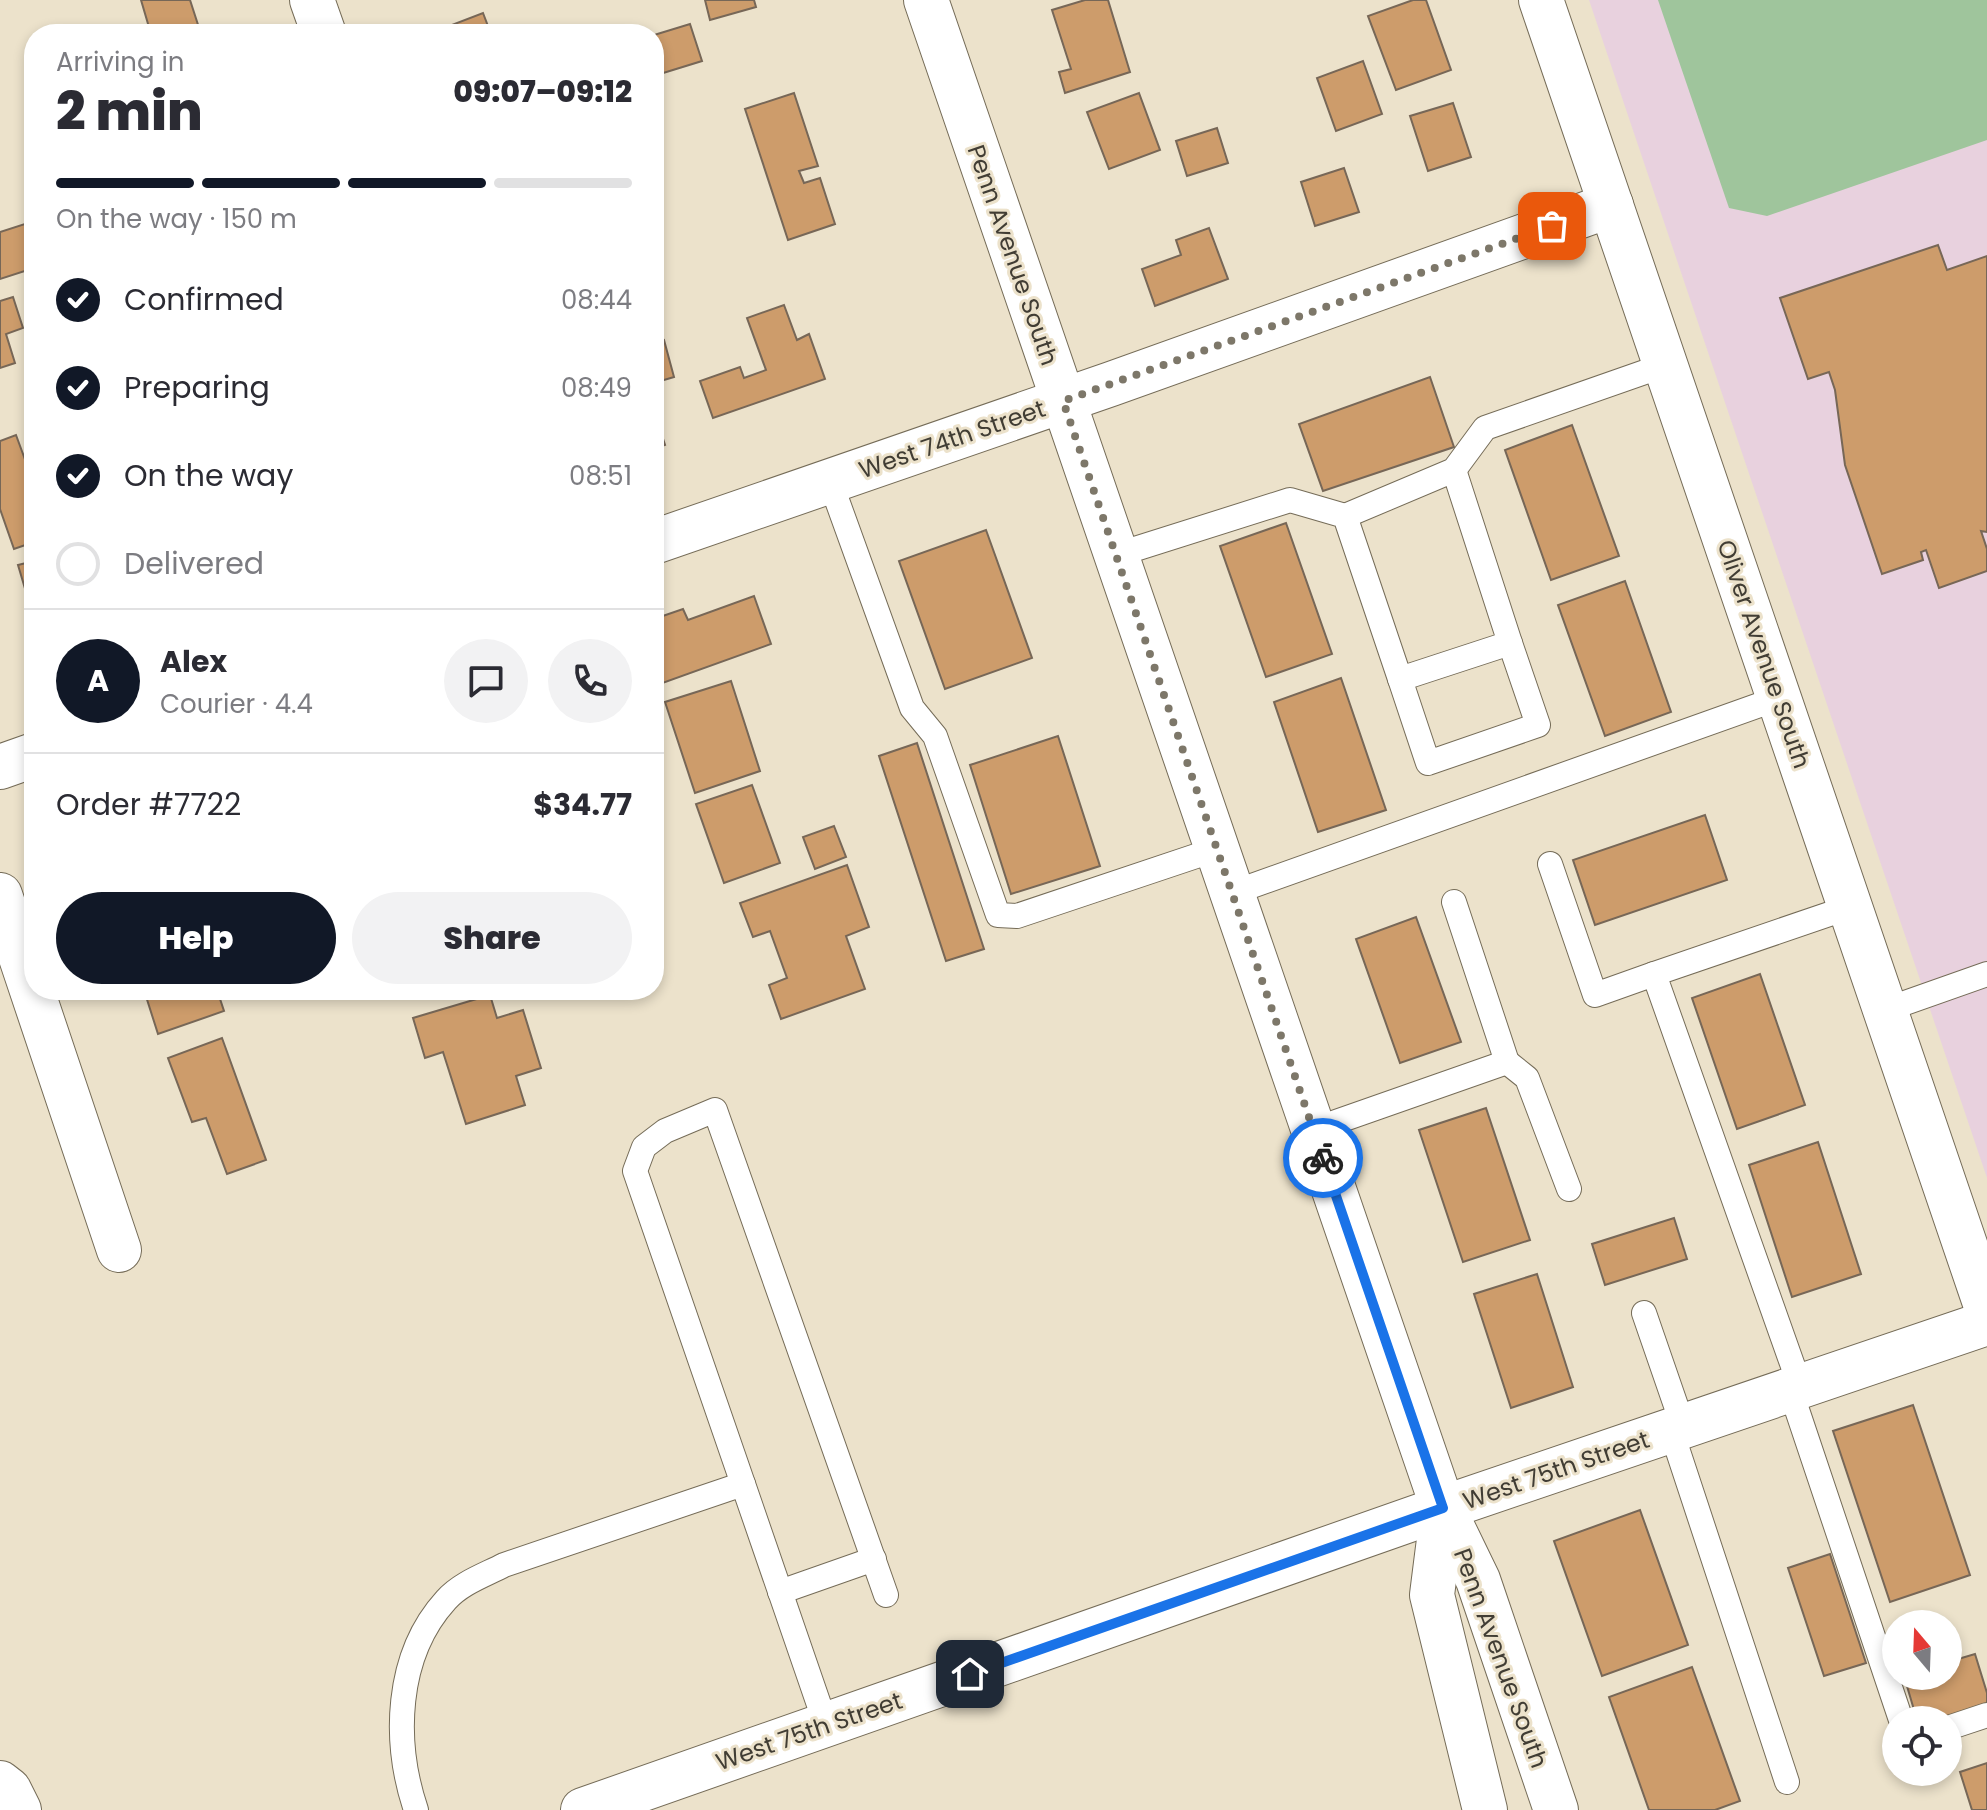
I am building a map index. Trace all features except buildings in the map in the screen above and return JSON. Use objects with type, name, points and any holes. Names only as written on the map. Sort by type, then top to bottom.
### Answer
[{"type":"street","points":[[312,0],[320,24]]},
{"type":"street","name":"Penn Avenue South","points":[[926,0],[1443,1508],[1478,1580],[1556,1810]]},
{"type":"street","name":"Oliver Avenue South","points":[[1541,0],[1987,1309]]},
{"type":"street","name":"West 74th Street","points":[[664,539],[1063,401],[1611,205]]},
{"type":"street","points":[[0,767],[24,759]]},
{"type":"street","points":[[0,895],[24,967]]},
{"type":"street","points":[[35,1000],[119,1250]]},
{"type":"street","name":"West 75th Street","points":[[583,1810],[1443,1508],[1987,1323]]},
{"type":"street","name":"Penn Avenue South","points":[[1443,1508],[1432,1595],[1485,1810]]},
{"type":"street","points":[[0,1783],[9,1790],[19,1810]]},
{"type":"lane","points":[[1116,555],[1290,500],[1345,516],[1454,470],[1485,428],[1665,365]]},
{"type":"lane","points":[[1345,516],[1428,763],[1538,725],[1454,470]]},
{"type":"lane","points":[[830,481],[912,708],[935,736],[998,915],[1017,916],[1217,849]]},
{"type":"lane","points":[[1400,679],[1510,643]]},
{"type":"lane","points":[[1232,893],[1779,698]]},
{"type":"lane","points":[[1550,864],[1595,995],[1850,907]]},
{"type":"lane","points":[[1454,902],[1507,1062],[1527,1078],[1569,1189]]},
{"type":"lane","points":[[1654,974],[1795,1388],[1897,1706]]},
{"type":"lane","points":[[1885,1010],[1987,974]]},
{"type":"lane","points":[[1313,1130],[1507,1062]]},
{"type":"lane","points":[[826,1725],[635,1171],[644,1147],[665,1131],[715,1110],[886,1595]]},
{"type":"lane","points":[[1644,1313],[1787,1782]]},
{"type":"lane","points":[[416,1810],[402,1760],[401,1729],[408,1671],[422,1637],[447,1599],[468,1583],[504,1565],[743,1484]]},
{"type":"lane","points":[[780,1592],[874,1559]]},
{"type":"lane","points":[[1962,1723],[1987,1715]]},
{"type":"shaded area","points":[[1589,0],[1987,0],[1987,1178]]},
{"type":"green space","points":[[1658,0],[1987,0],[1987,140],[1767,216],[1729,208]]},
{"type":"way so far","points":[[1323,1158],[1063,401],[1552,226]]},
{"type":"route","points":[[970,1674],[1443,1508],[1323,1158]]}]
